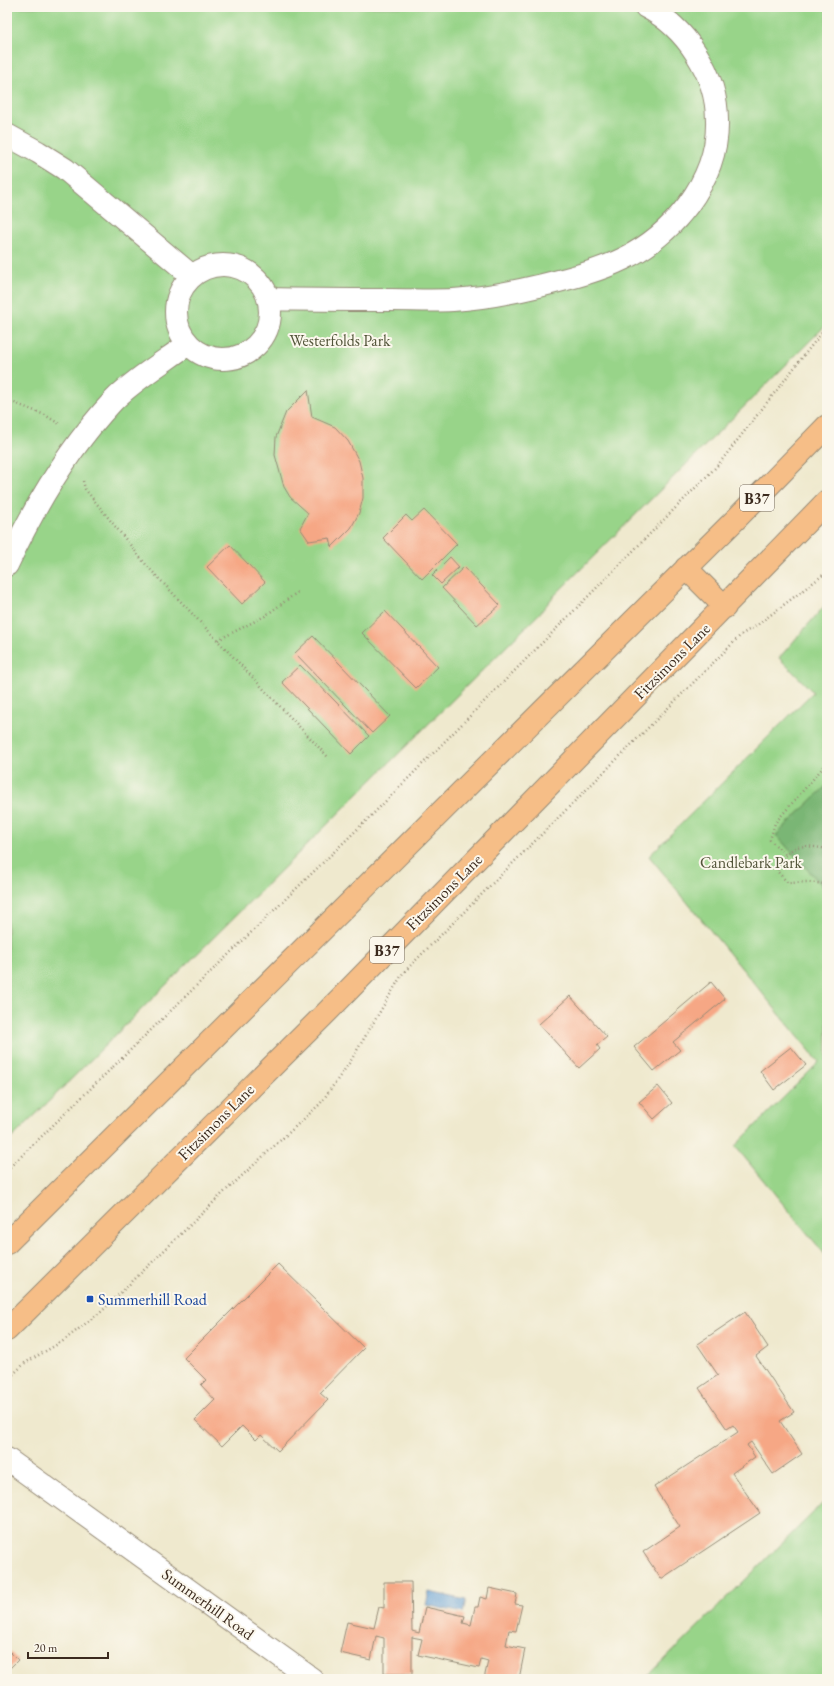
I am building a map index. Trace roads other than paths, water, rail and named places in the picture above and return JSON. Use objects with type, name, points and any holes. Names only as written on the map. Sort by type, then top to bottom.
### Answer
[{"type":"main road","name":"B37","points":[[7,1243],[827,426]]},
{"type":"main road","name":"Fitzsimons Lane","points":[[7,1330],[327,1012],[725,607],[827,501]]},
{"type":"main road","points":[[686,568],[725,607]]},
{"type":"street","points":[[269,299],[453,300],[515,292],[591,273],[620,261],[658,238],[679,217],[705,179],[713,158],[716,140],[717,106],[708,73],[695,53],[676,29],[646,7]]},
{"type":"street","points":[[7,135],[65,169],[192,276]]},
{"type":"street","points":[[222,265],[238,268],[252,275],[263,287],[269,299],[270,316],[263,338],[252,350],[238,357],[228,359],[212,358],[197,351],[188,344],[179,330],[176,304],[178,296],[192,276],[207,268],[222,265]]},
{"type":"street","points":[[7,565],[24,528],[51,483],[82,439],[113,400],[188,344]]},
{"type":"street","name":"Summerhill Road","points":[[7,1459],[312,1679]]},
{"type":"water","points":[[429,1592],[466,1600],[463,1613],[426,1605]]},
{"type":"place","name":"Summerhill Road","points":[[90,1299]]},
{"type":"park label","name":"Westerfolds Park","points":[[340,340]]},
{"type":"park label","name":"Candlebark Park","points":[[751,862]]}]
